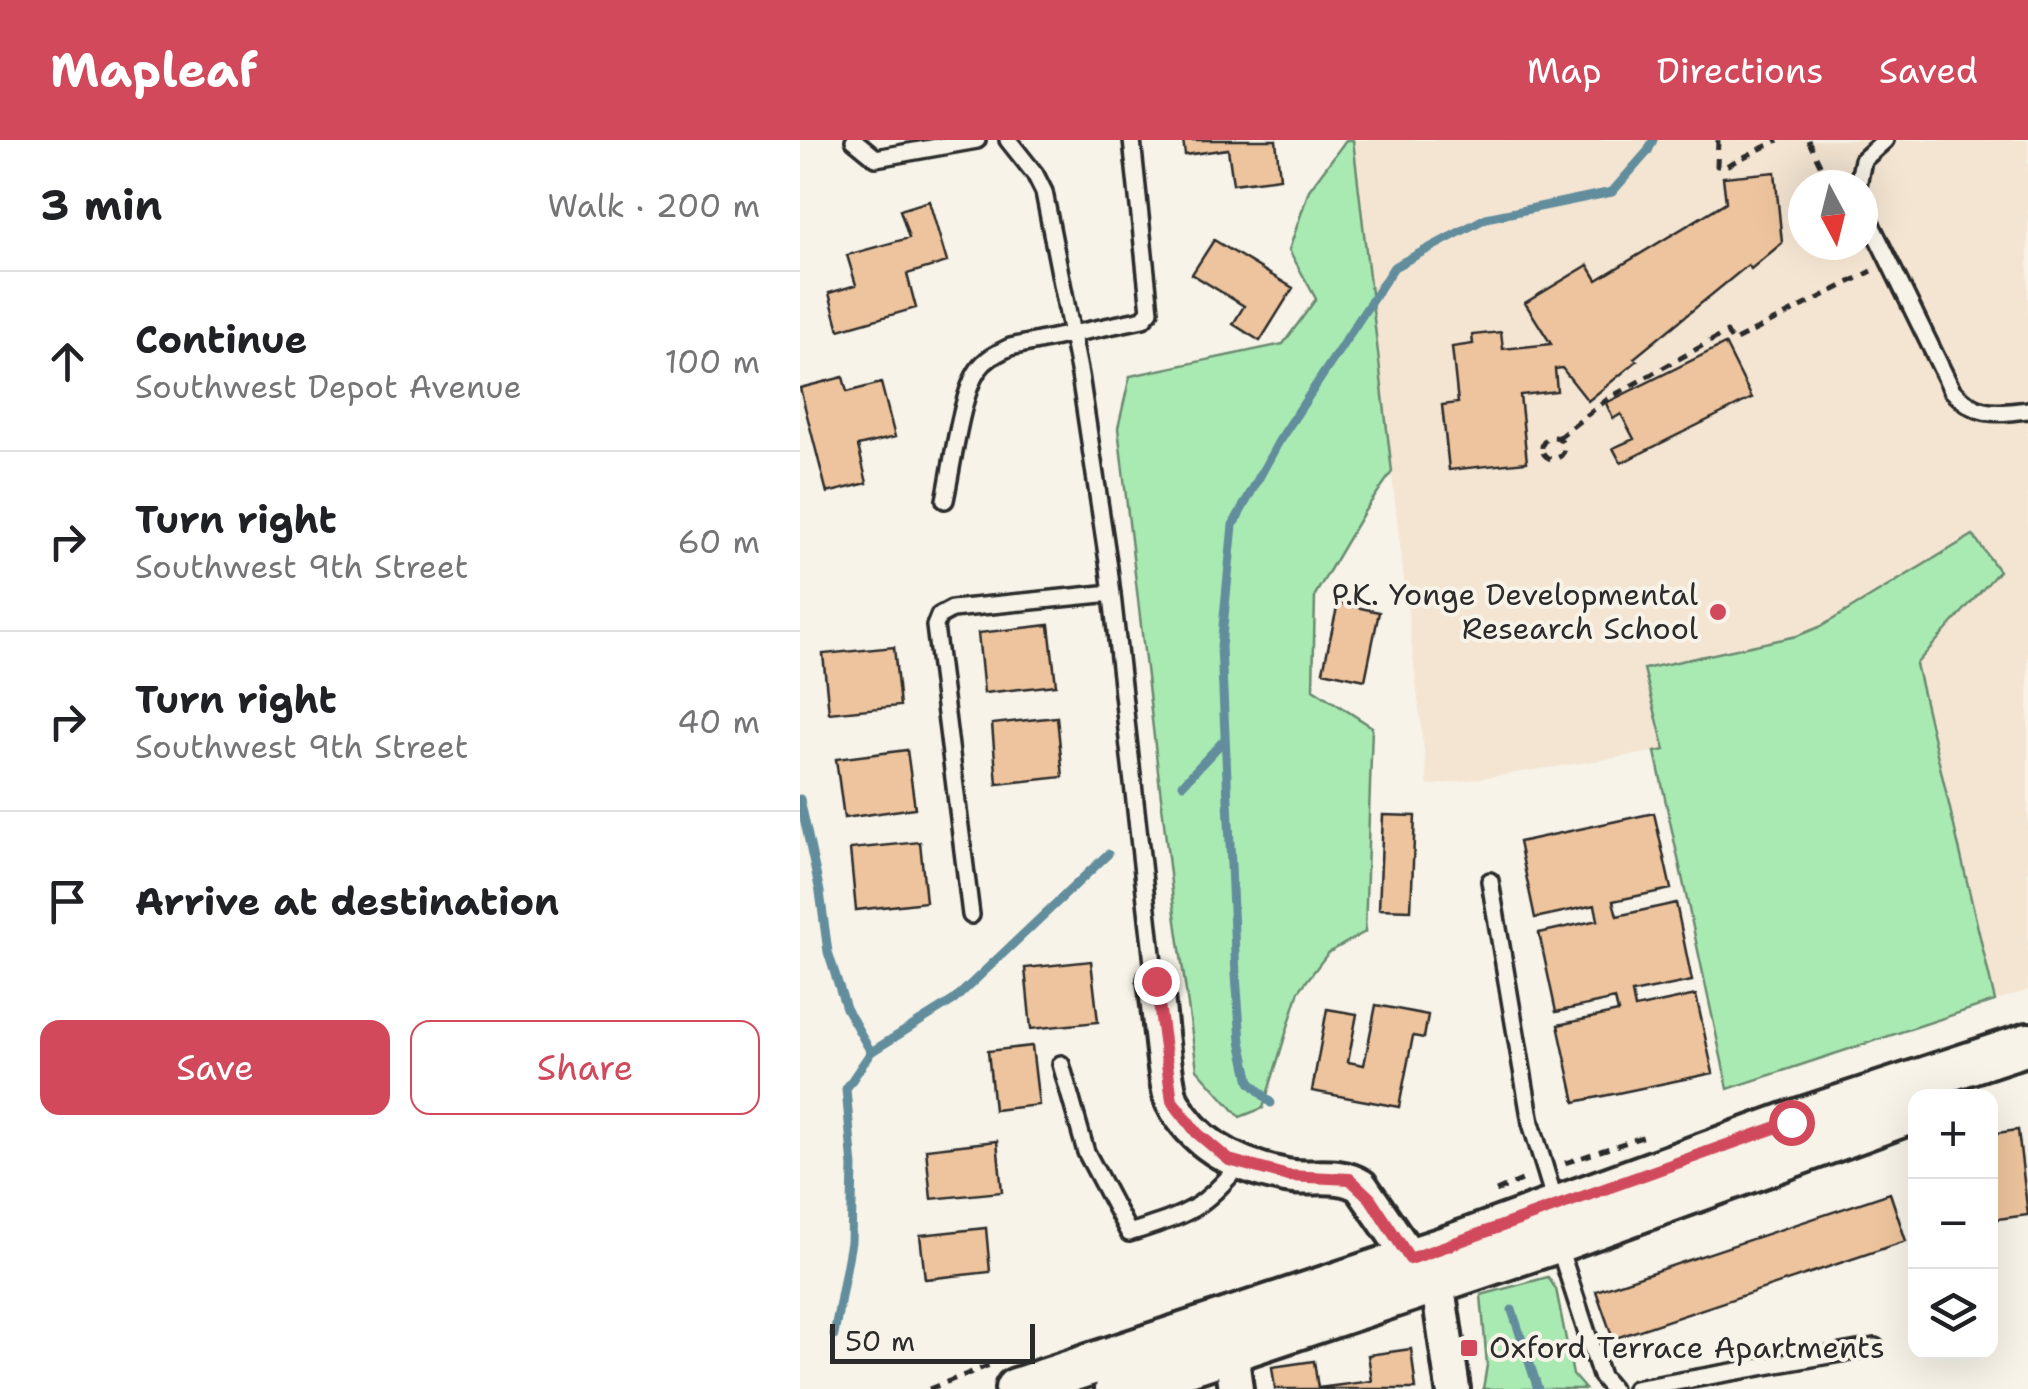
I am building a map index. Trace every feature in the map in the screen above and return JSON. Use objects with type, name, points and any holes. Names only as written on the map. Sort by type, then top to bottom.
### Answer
[{"type":"street","points":[[1156,981],[1172,1101],[1197,1133],[1229,1160],[1288,1176],[1350,1179],[1370,1198],[1440,1300],[1453,1389]]},
{"type":"street","points":[[1557,1225],[1791,1122],[2028,1044]]},
{"type":"street","points":[[1978,1089],[2028,1072]]},
{"type":"street","points":[[1016,1389],[1420,1272],[1908,1114]]},
{"type":"street","points":[[1116,1389],[1234,1370],[1420,1272]]},
{"type":"lane","points":[[854,140],[876,158],[977,140]]},
{"type":"lane","points":[[1008,140],[1044,192],[1072,332],[1112,592],[1156,981]]},
{"type":"lane","points":[[945,500],[969,391],[977,371],[990,357],[1010,347],[1143,319],[1150,311],[1132,140]]},
{"type":"lane","points":[[1862,170],[1864,160],[1885,140]]},
{"type":"lane","points":[[1878,239],[1952,390],[1966,406],[1993,414],[2028,410]]},
{"type":"lane","points":[[970,916],[934,626],[939,616],[952,609],[1112,592]]},
{"type":"lane","points":[[1490,882],[1531,1123],[1602,1376],[1612,1389]]},
{"type":"lane","points":[[1060,1064],[1086,1152],[1130,1233],[1204,1204],[1242,1163]]},
{"type":"lane","points":[[1635,1389],[1875,1347]]},
{"type":"path","points":[[1718,140],[1717,166],[1726,166],[1778,140]]},
{"type":"path","points":[[1808,140],[1823,170]]},
{"type":"path","points":[[1558,438],[1564,450],[1558,458],[1550,459],[1544,455],[1542,444],[1550,437],[1558,438],[1609,398],[1727,332],[1732,342],[1872,271]]},
{"type":"shaded area","name":"P.K. Yonge Developmental Research School","points":[[1353,140],[2028,140],[2028,990],[1728,1089],[1655,752],[1428,786]]},
{"type":"green space","points":[[1346,140],[1353,140],[1392,472],[1315,595],[1313,689],[1372,727],[1365,932],[1328,953],[1299,991],[1263,1108],[1240,1117],[1197,1069],[1173,900],[1118,428],[1130,376],[1283,344],[1316,299],[1289,250],[1309,190]]},
{"type":"green space","points":[[1973,535],[1999,571],[1916,664],[1995,1001],[1728,1089],[1655,752],[1665,750],[1644,669],[1797,636],[1822,626]]},
{"type":"green space","points":[[1548,1277],[1556,1289],[1573,1375],[1585,1389],[1483,1389],[1487,1365],[1481,1295]]},
{"type":"building","points":[[1183,140],[1276,140],[1280,178],[1233,184],[1228,149],[1185,155]]},
{"type":"building","points":[[1775,172],[1782,243],[1751,269],[1748,265],[1588,401],[1562,368],[1555,369],[1557,391],[1520,395],[1527,462],[1449,470],[1442,405],[1458,403],[1452,347],[1473,344],[1472,335],[1501,332],[1503,349],[1551,344],[1525,303],[1588,265],[1597,280],[1726,202],[1723,177]]},
{"type":"building","points":[[929,201],[947,262],[907,274],[916,308],[839,330],[829,293],[856,285],[847,255],[909,238],[900,210]]},
{"type":"building","points":[[1214,240],[1293,288],[1260,341],[1233,324],[1244,306],[1192,274]]},
{"type":"building","points":[[1725,344],[1752,398],[1621,463],[1613,448],[1634,439],[1621,414],[1613,419],[1606,403]]},
{"type":"building","points":[[843,377],[847,392],[881,383],[895,437],[858,446],[867,483],[827,493],[800,388]]},
{"type":"building","points":[[1338,603],[1379,612],[1365,680],[1323,671]]},
{"type":"building","points":[[1049,625],[1056,685],[984,693],[978,633]]},
{"type":"building","points":[[894,647],[900,706],[829,713],[823,654]]},
{"type":"building","points":[[1057,717],[1063,777],[997,784],[992,724]]},
{"type":"building","points":[[907,750],[915,808],[844,818],[836,759]]},
{"type":"building","points":[[1654,813],[1671,889],[1613,901],[1617,916],[1676,903],[1692,981],[1632,993],[1635,1008],[1696,995],[1713,1073],[1575,1102],[1558,1025],[1618,1012],[1615,999],[1556,1012],[1539,933],[1598,920],[1595,905],[1535,918],[1519,842]]},
{"type":"building","points":[[1383,815],[1415,816],[1411,910],[1379,909]]},
{"type":"building","points":[[920,842],[926,902],[856,910],[850,849]]},
{"type":"building","points":[[1091,961],[1098,1022],[1031,1029],[1025,968]]},
{"type":"building","points":[[1376,1005],[1428,1015],[1424,1038],[1413,1036],[1399,1107],[1312,1091],[1327,1009],[1357,1014],[1348,1062],[1364,1065]]},
{"type":"building","points":[[1032,1046],[1039,1105],[994,1110],[988,1051]]},
{"type":"building","points":[[2018,1130],[2028,1215],[1998,1219],[1998,1133]]},
{"type":"building","points":[[997,1141],[1002,1192],[931,1199],[926,1149]]},
{"type":"building","points":[[1890,1193],[1906,1241],[1613,1339],[1596,1291]]},
{"type":"building","points":[[986,1228],[990,1272],[925,1279],[920,1235]]},
{"type":"building","points":[[1411,1349],[1416,1389],[1275,1389],[1272,1367],[1314,1361],[1318,1388],[1372,1381],[1368,1355]]},
{"type":"waterway","points":[[1271,1103],[1250,1082],[1241,1041],[1236,975],[1221,647],[1233,525],[1279,441],[1394,267],[1486,218],[1612,192],[1653,140]]},
{"type":"waterway","points":[[1183,784],[1225,739]]},
{"type":"waterway","points":[[800,799],[828,952],[846,1008],[871,1052]]},
{"type":"waterway","points":[[834,1335],[851,1242],[853,1167],[846,1089],[871,1052],[954,1000],[1108,854]]},
{"type":"waterway","points":[[1512,1310],[1538,1389]]},
{"type":"place","name":"P.K. Yonge Developmental Research School","points":[[1718,612]]},
{"type":"place","name":"Oxford Terrace Apartments","points":[[1469,1348]]},
{"type":"route","points":[[1156,981],[1172,1101],[1197,1133],[1229,1160],[1288,1176],[1350,1179],[1370,1198],[1410,1259],[1791,1122]]}]
